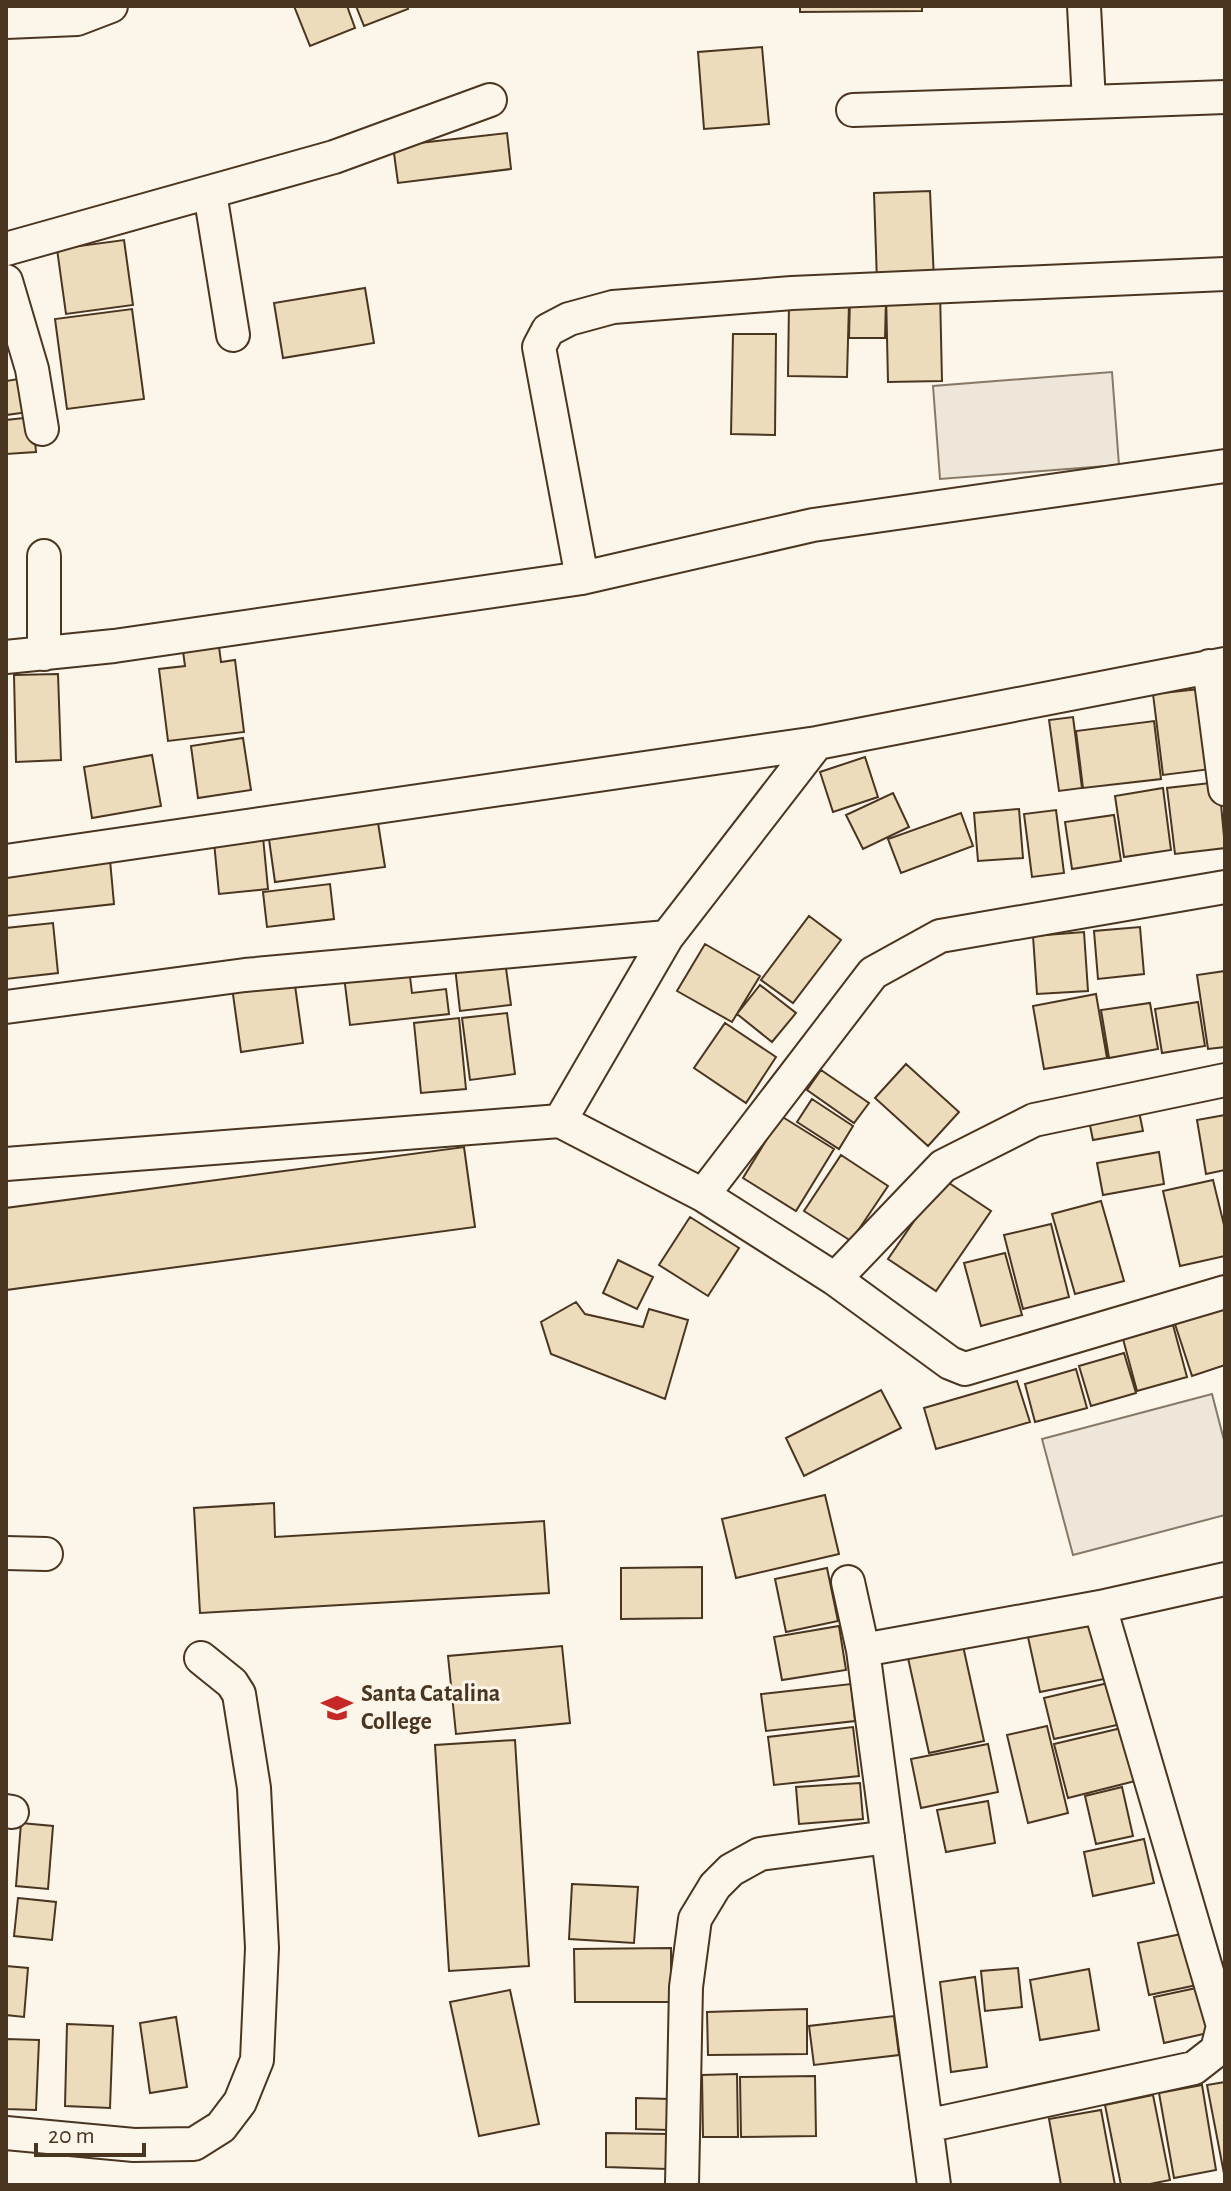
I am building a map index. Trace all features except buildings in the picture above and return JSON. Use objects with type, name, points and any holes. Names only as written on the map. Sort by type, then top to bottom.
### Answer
[{"type":"street","points":[[6,22],[77,19],[111,6]]},
{"type":"street","points":[[1084,6],[1089,102]]},
{"type":"street","points":[[853,110],[1225,97]]},
{"type":"street","points":[[6,249],[334,157],[490,100]]},
{"type":"street","points":[[210,193],[233,335]]},
{"type":"street","points":[[582,578],[539,347],[548,330],[569,319],[613,307],[792,293],[1225,274]]},
{"type":"street","points":[[6,281],[32,369],[42,429]]},
{"type":"street","points":[[6,657],[582,578],[813,525],[1225,466]]},
{"type":"street","points":[[44,556],[44,654]]},
{"type":"street","points":[[6,861],[817,743],[1217,665],[1225,789]]},
{"type":"street","points":[[560,1121],[667,937],[817,743]]},
{"type":"street","points":[[703,1195],[873,973],[940,936],[1225,887]]},
{"type":"street","points":[[6,1007],[245,975],[667,937]]},
{"type":"street","points":[[835,1279],[943,1166],[1034,1120],[1225,1080]]},
{"type":"street","points":[[6,1164],[560,1121],[703,1195],[835,1279],[950,1363],[965,1369],[1225,1292]]},
{"type":"street","points":[[6,1553],[46,1554]]},
{"type":"street","points":[[863,1650],[1100,1607],[1225,1579]]},
{"type":"street","points":[[848,1582],[863,1650],[934,2185]]},
{"type":"street","points":[[926,2126],[1194,2068],[1217,2050],[1223,2026],[1100,1607]]},
{"type":"street","points":[[6,2133],[134,2145],[194,2144],[221,2127],[240,2102],[257,2060],[262,1948],[254,1788],[239,1694],[232,1683],[201,1658]]},
{"type":"street","points":[[682,2185],[686,1987],[695,1919],[715,1886],[731,1870],[760,1854],[888,1837]]},
{"type":"shaded area","points":[[1112,372],[1119,465],[940,479],[933,386]]},
{"type":"shaded area","points":[[1212,1394],[1225,1444],[1225,1515],[1073,1555],[1042,1439]]},
{"type":"place","name":"Santa Catalina College","points":[[337,1708]]}]
